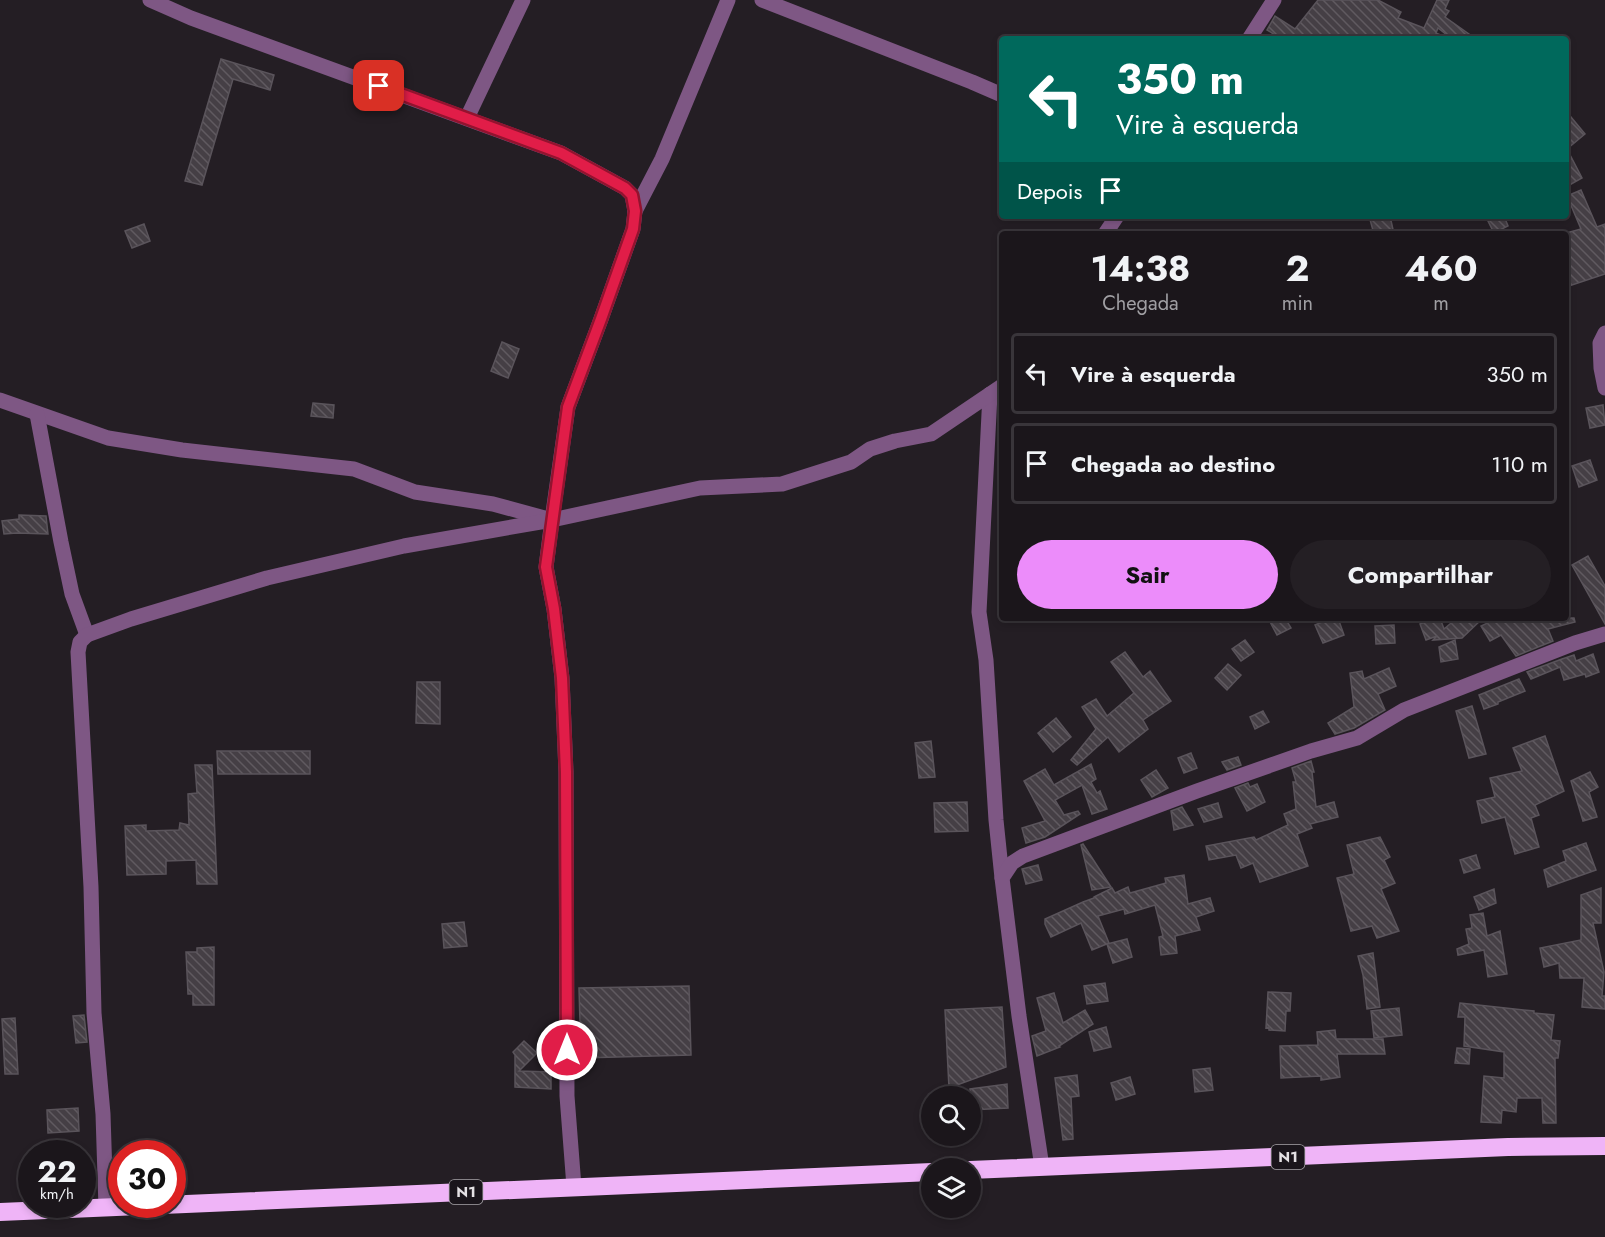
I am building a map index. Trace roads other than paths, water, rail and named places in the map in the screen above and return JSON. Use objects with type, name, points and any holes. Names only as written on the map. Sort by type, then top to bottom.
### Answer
[{"type":"highway","name":"N1","points":[[981,1170],[1508,1147],[1605,1146]]},
{"type":"highway","name":"N1","points":[[0,1212],[921,1172]]},
{"type":"street","points":[[150,0],[191,18],[561,153],[625,188],[632,195],[635,211],[633,229],[568,407],[546,567],[554,609],[562,678],[566,772],[567,1096],[574,1187]]},
{"type":"street","points":[[467,118],[523,0]]},
{"type":"street","points":[[635,211],[662,159],[728,0]]},
{"type":"street","points":[[762,0],[999,94]]},
{"type":"street","points":[[1251,36],[1274,0]]},
{"type":"street","points":[[1605,333],[1600,343],[1601,369],[1605,388]]},
{"type":"street","points":[[106,1208],[103,1114],[94,1013],[91,887],[78,652],[80,642],[87,635],[131,619],[267,578],[404,546],[552,520],[700,488],[782,484],[851,462],[870,450],[895,441],[931,434],[996,390]]},
{"type":"street","points":[[996,390],[980,612],[986,660],[1002,878],[1019,1016],[1042,1167]]},
{"type":"street","points":[[0,400],[108,438],[182,450],[354,469],[415,492],[493,504],[552,520]]},
{"type":"street","points":[[37,414],[72,594],[87,635]]},
{"type":"street","points":[[1002,878],[1012,863],[1023,856],[1197,791],[1357,738],[1404,710],[1575,643],[1605,634]]}]
